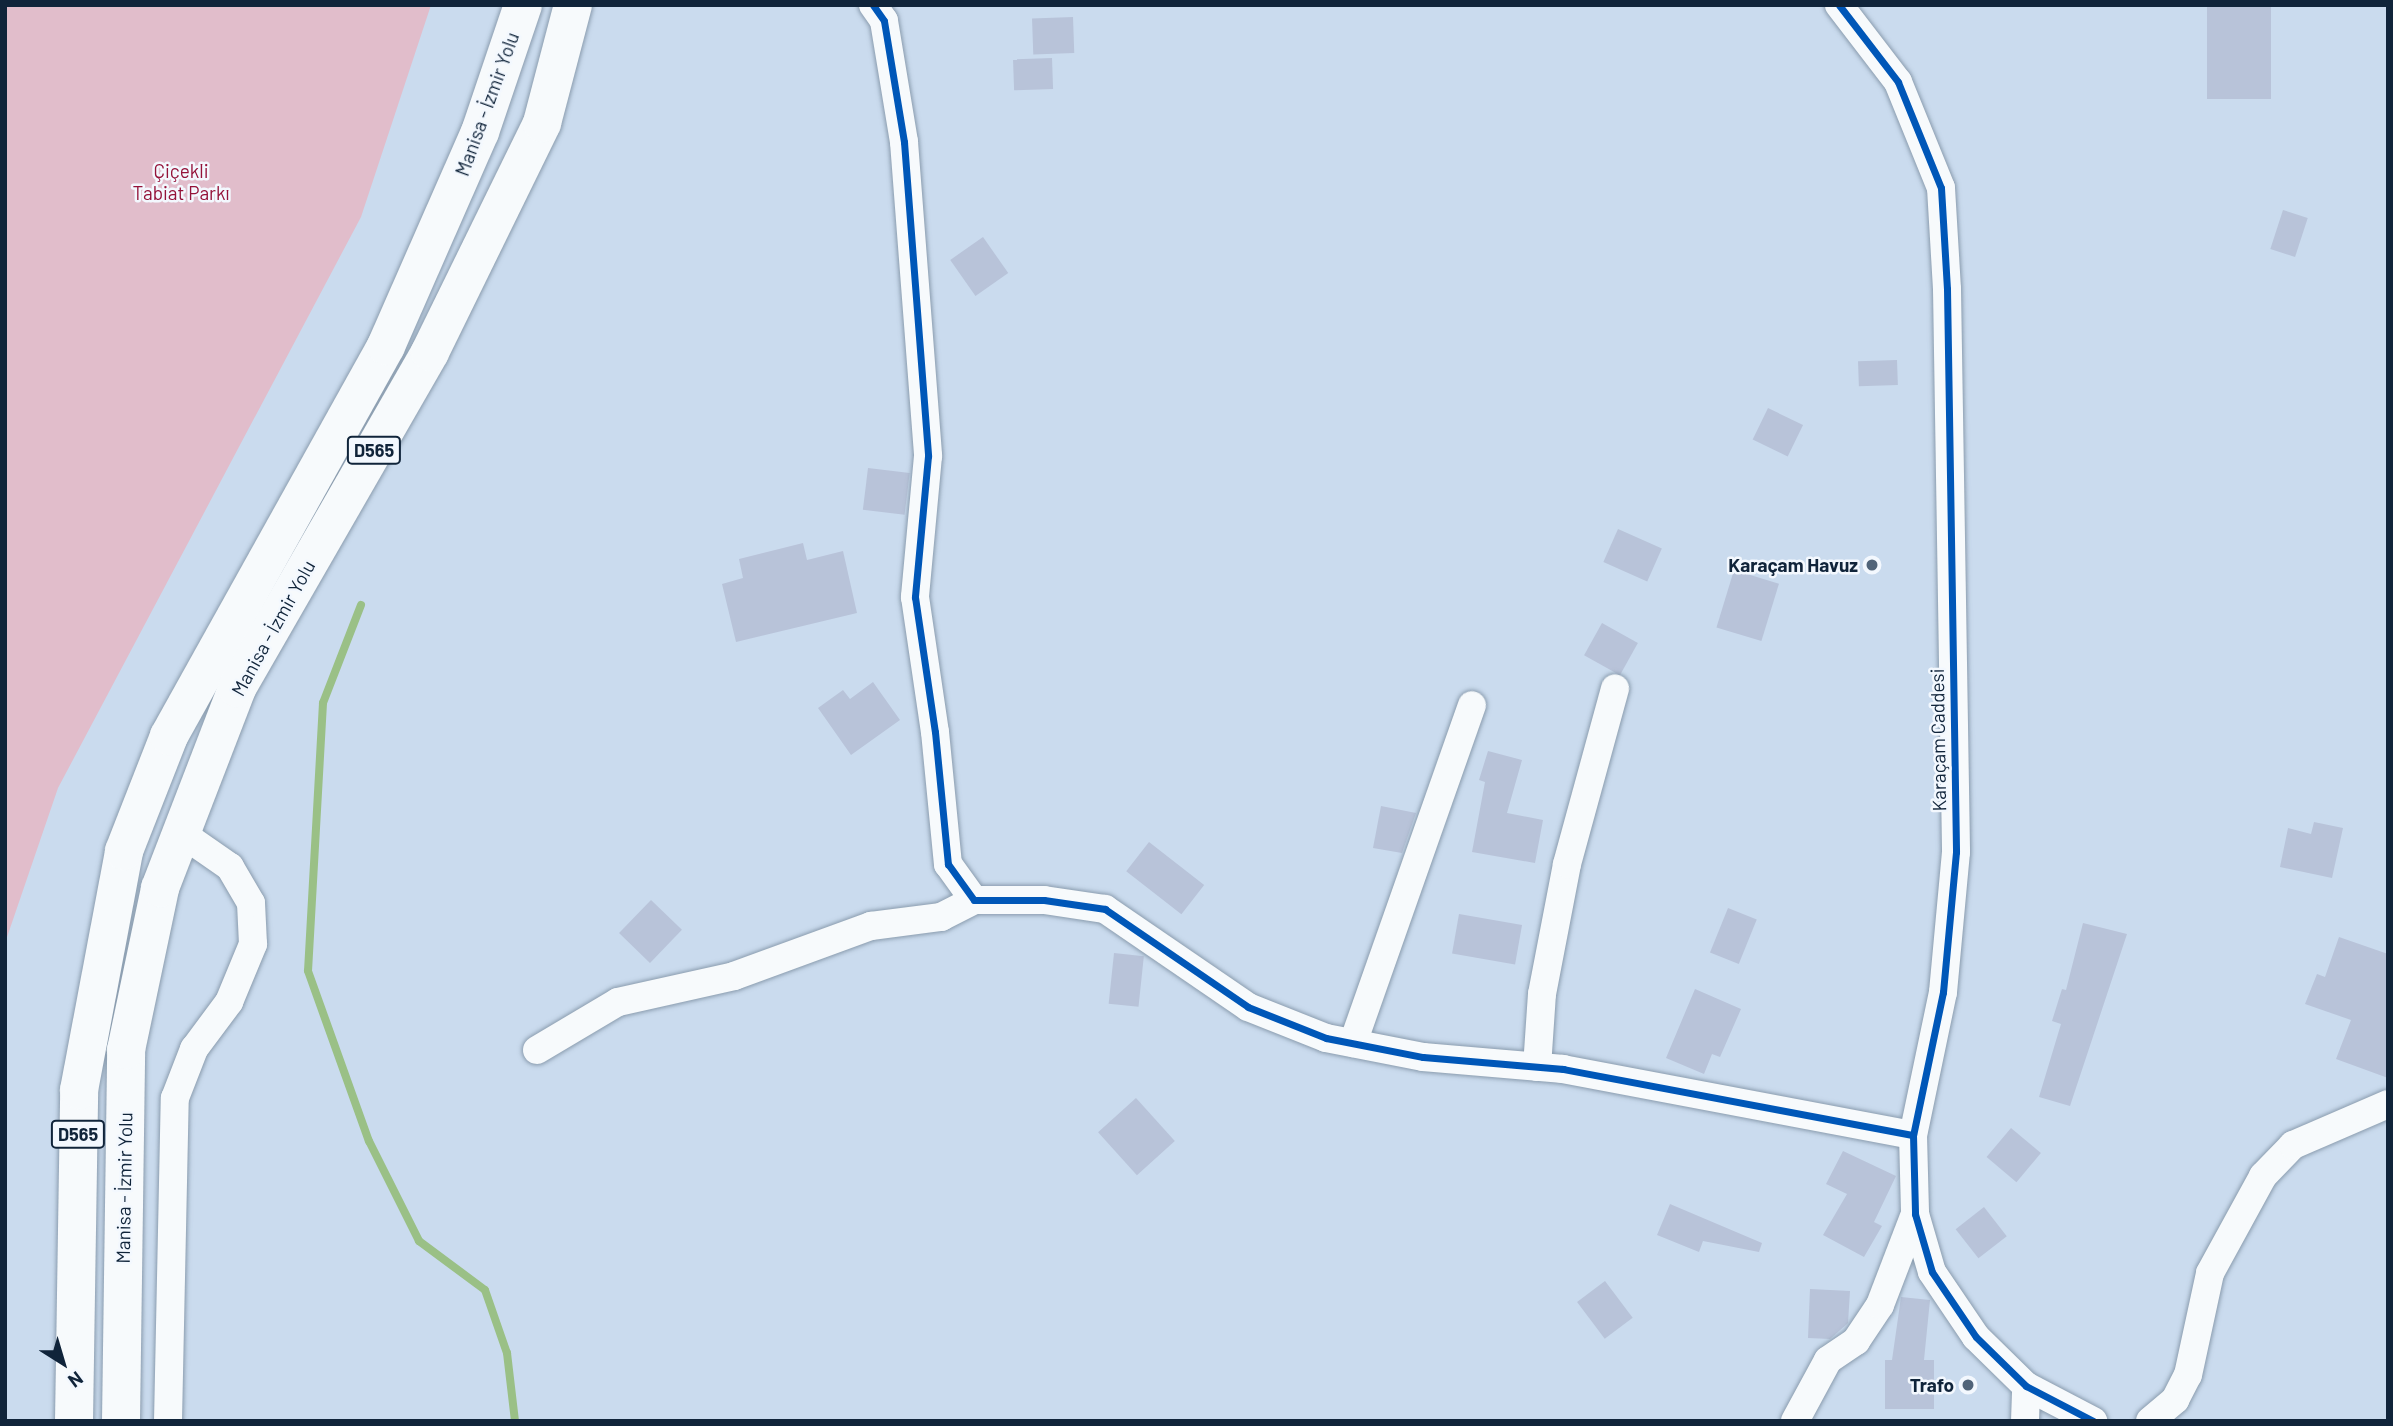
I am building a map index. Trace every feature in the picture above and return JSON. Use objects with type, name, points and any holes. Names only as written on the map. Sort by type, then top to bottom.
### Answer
[{"type":"highway","name":"Manisa - İzmir Yolu","points":[[75,1421],[79,1090],[124,851],[169,736],[386,346],[480,132],[523,5]]},
{"type":"highway","name":"Manisa - İzmir Yolu","points":[[121,1421],[126,1050],[160,888],[237,688],[430,352],[542,123],[573,5]]},
{"type":"street","points":[[873,5],[884,20],[904,142],[928,456],[915,597],[935,733],[948,864],[974,900]]},
{"type":"street","name":"Karaçam Caddesi","points":[[1839,5],[1898,82],[1941,188],[1947,303],[1956,852],[1943,992],[1913,1135],[1915,1214],[1932,1272],[1976,1337],[2025,1386],[2093,1421]]},
{"type":"street","points":[[1537,1067],[1542,994],[1567,864],[1615,688]]},
{"type":"street","points":[[1353,1043],[1472,705]]},
{"type":"street","points":[[168,1421],[175,1098],[194,1049],[229,1002],[253,944],[251,903],[230,867],[181,833]]},
{"type":"street","points":[[537,1050],[618,1002],[734,976],[871,926],[941,917],[974,900],[1044,900],[1105,909],[1248,1007],[1326,1038],[1423,1057],[1537,1067],[1913,1135]]},
{"type":"street","points":[[2150,1421],[2175,1400],[2188,1375],[2210,1273],[2263,1177],[2293,1145],[2388,1104]]},
{"type":"street","points":[[1795,1421],[1828,1360],[1856,1341],[1880,1305],[1915,1214]]},
{"type":"street","points":[[2025,1386],[2025,1421]]},
{"type":"green space","name":"Çiçekli Tabiat Parkı","points":[[5,5],[431,5],[361,217],[58,788],[5,943]]},
{"type":"building","points":[[2207,5],[2271,5],[2271,99],[2207,99]]},
{"type":"building","points":[[1073,17],[1074,53],[1033,54],[1032,18]]},
{"type":"building","points":[[1052,58],[1053,89],[1014,90],[1013,59]]},
{"type":"building","points":[[2283,210],[2308,218],[2295,257],[2270,249]]},
{"type":"building","points":[[983,237],[1008,273],[975,296],[950,260]]},
{"type":"building","points":[[1897,360],[1898,385],[1859,386],[1858,361]]},
{"type":"building","points":[[1768,408],[1803,425],[1788,457],[1753,439]]},
{"type":"building","points":[[868,468],[910,473],[905,515],[863,510]]},
{"type":"building","points":[[1618,529],[1662,549],[1647,581],[1603,562]]},
{"type":"building","points":[[803,543],[807,560],[843,551],[857,613],[736,642],[722,584],[743,578],[739,559]]},
{"type":"building","points":[[1734,570],[1779,584],[1761,641],[1716,627]]},
{"type":"building","points":[[1602,623],[1638,643],[1620,675],[1584,655]]},
{"type":"building","points":[[873,682],[900,720],[851,755],[818,708],[843,690],[850,699]]},
{"type":"building","points":[[1488,751],[1522,760],[1507,813],[1543,820],[1535,863],[1472,852],[1485,782],[1479,780]]},
{"type":"building","points":[[1381,806],[1416,813],[1402,853],[1373,848]]},
{"type":"building","points":[[2314,822],[2343,828],[2332,878],[2280,867],[2288,828],[2311,834]]},
{"type":"building","points":[[1149,842],[1204,885],[1181,914],[1126,871]]},
{"type":"building","points":[[651,900],[682,930],[650,963],[619,933]]},
{"type":"building","points":[[1728,908],[1757,920],[1739,964],[1710,953]]},
{"type":"building","points":[[1459,914],[1522,925],[1515,965],[1452,953]]},
{"type":"building","points":[[2083,923],[2127,934],[2070,1106],[2039,1097],[2061,1024],[2052,1021],[2062,989],[2066,990]]},
{"type":"building","points":[[2339,937],[2388,954],[2388,1078],[2336,1059],[2351,1020],[2305,1004],[2317,974],[2325,977]]},
{"type":"building","points":[[1114,953],[1144,956],[1139,1007],[1109,1004]]},
{"type":"building","points":[[1695,989],[1741,1009],[1720,1057],[1712,1054],[1704,1074],[1666,1058]]},
{"type":"building","points":[[1136,1098],[1175,1141],[1137,1175],[1098,1132]]},
{"type":"building","points":[[2011,1128],[2041,1153],[2016,1182],[1987,1157]]},
{"type":"building","points":[[1843,1151],[1896,1176],[1874,1222],[1882,1226],[1864,1257],[1823,1235],[1847,1194],[1826,1184]]},
{"type":"building","points":[[1670,1204],[1762,1243],[1759,1252],[1703,1241],[1699,1252],[1657,1235]]},
{"type":"building","points":[[1984,1207],[2007,1236],[1978,1258],[1956,1229]]},
{"type":"building","points":[[1605,1281],[1633,1318],[1605,1339],[1577,1302]]},
{"type":"building","points":[[1810,1289],[1850,1291],[1848,1323],[1830,1339],[1808,1338]]},
{"type":"building","points":[[1901,1297],[1930,1300],[1924,1360],[1934,1360],[1934,1409],[1885,1409],[1885,1360],[1892,1360]]},
{"type":"waterway","points":[[361,605],[323,703],[308,971],[369,1141],[419,1241],[485,1290],[507,1353],[515,1421]]},
{"type":"cycle path","points":[[873,5],[884,21],[904,142],[928,456],[915,597],[935,732],[948,864],[974,900],[1044,900],[1105,909],[1248,1007],[1326,1038],[1423,1057],[1563,1069],[1913,1135]]},
{"type":"cycle path","points":[[1839,5],[1898,82],[1941,188],[1947,289],[1956,852],[1943,992],[1913,1135],[1915,1214],[1932,1272],[1976,1337],[2026,1386],[2093,1421]]},
{"type":"place","name":"Karaçam Havuz","points":[[1872,565]]},
{"type":"place","name":"Trafo","points":[[1968,1385]]}]
